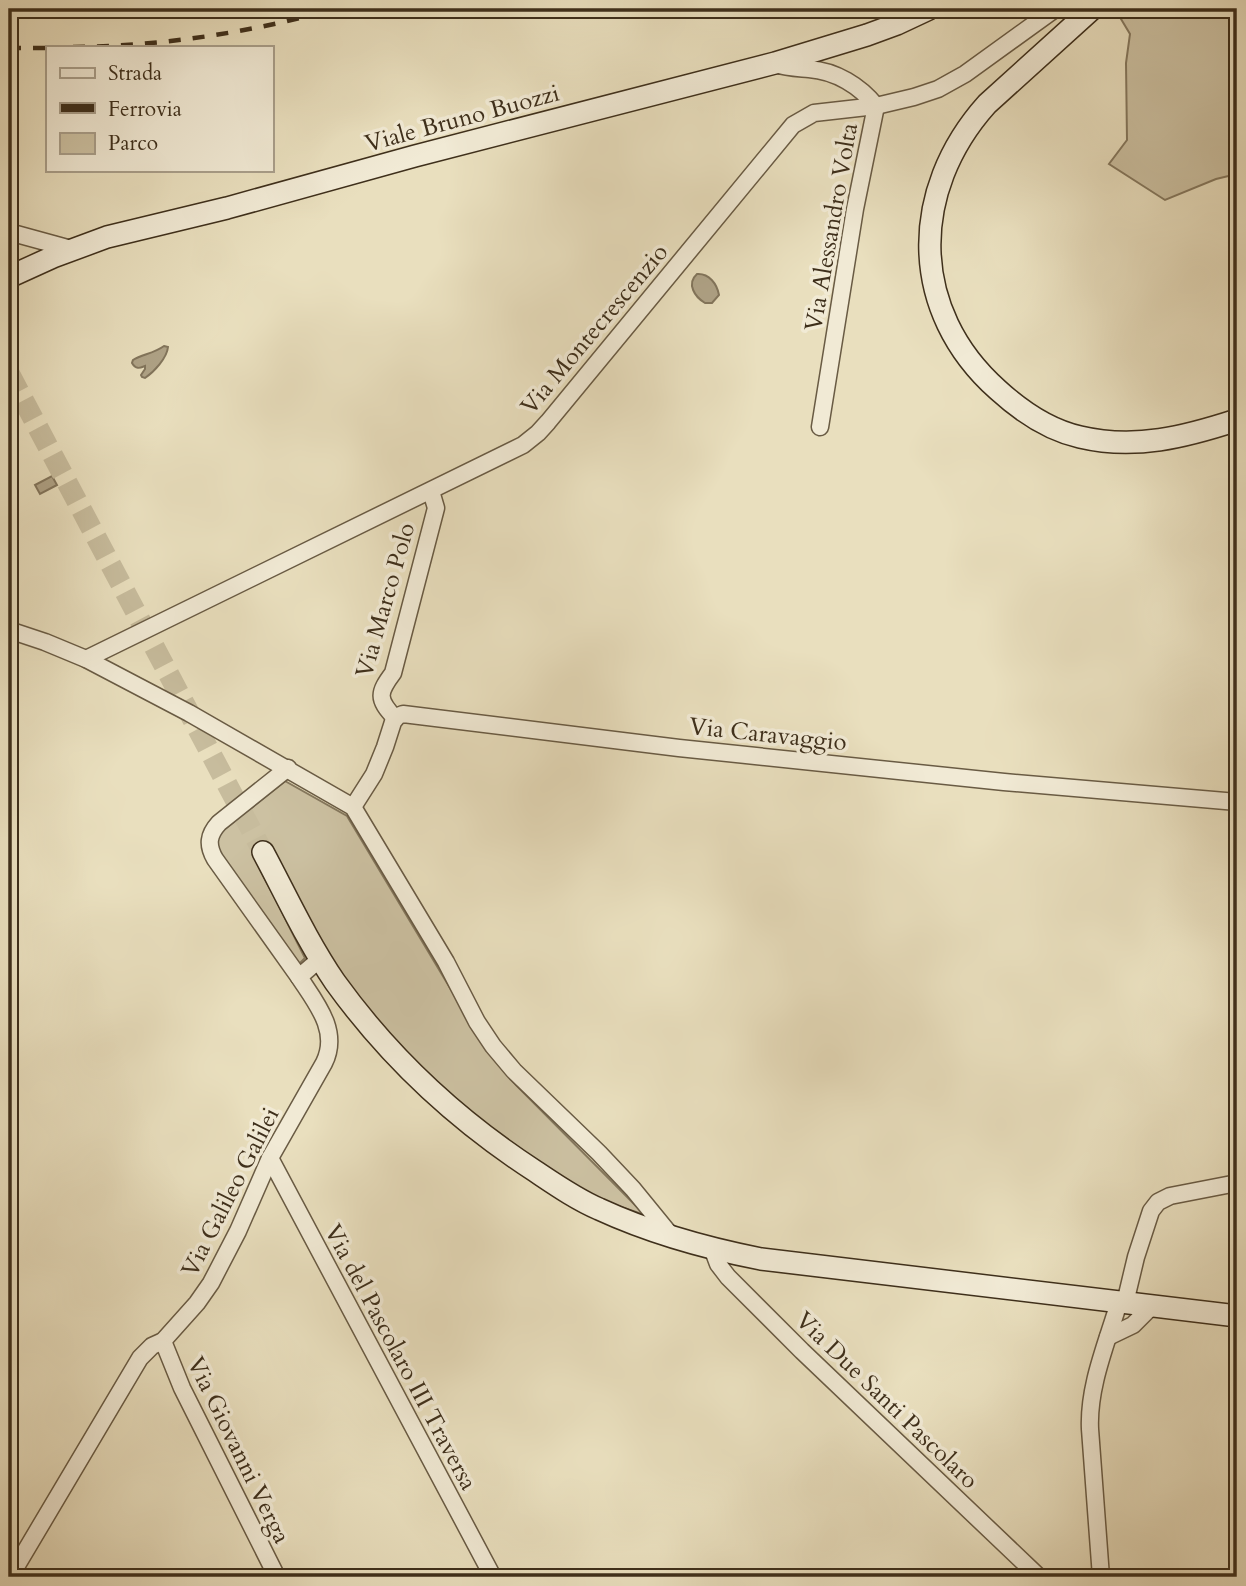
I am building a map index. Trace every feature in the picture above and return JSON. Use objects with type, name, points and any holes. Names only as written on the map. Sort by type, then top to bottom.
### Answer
[{"type":"main road","name":"Viale Bruno Buozzi","points":[[9,277],[71,249],[107,237],[227,208],[415,156],[775,63],[867,35],[929,9]]},
{"type":"main road","points":[[1092,9],[986,104],[950,156],[936,192],[930,236],[931,267],[943,312],[961,350],[992,386],[1025,412],[1070,435],[1100,441],[1163,440],[1188,436],[1237,420]]},
{"type":"main road","points":[[263,852],[320,959],[385,1043],[435,1094],[483,1135],[583,1201],[673,1238],[776,1261],[1237,1316]]},
{"type":"street","name":"Via Montecrescenzio","points":[[86,659],[511,452],[538,433],[793,125],[814,113],[876,106],[921,95],[954,81],[1055,9]]},
{"type":"street","name":"Via Alessandro Volta","points":[[775,63],[821,71],[841,78],[864,92],[876,106],[855,209],[820,427]]},
{"type":"street","points":[[9,232],[71,249]]},
{"type":"street","name":"Via Marco Polo","points":[[395,718],[385,708],[381,693],[393,673],[436,508],[430,491]]},
{"type":"street","points":[[9,630],[86,659],[189,713],[354,807],[446,962],[477,1022],[497,1052],[513,1071],[599,1153],[673,1238]]},
{"type":"street","name":"Via Caravaggio","points":[[395,718],[403,714],[692,750],[1004,782],[1237,802]]},
{"type":"street","points":[[354,807],[374,774],[395,718]]},
{"type":"street","name":"Via Galileo Galilei","points":[[10,1577],[140,1359],[152,1346],[163,1341],[194,1307],[217,1274],[270,1158],[330,1048],[326,1022],[299,977],[215,859],[209,842],[219,823],[288,768]]},
{"type":"street","points":[[299,977],[320,959]]},
{"type":"street","name":"Via del Pascolaro III Traversa","points":[[270,1158],[493,1577]]},
{"type":"street","points":[[1101,1577],[1090,1414],[1094,1387],[1108,1337],[1151,1212],[1155,1204],[1170,1196],[1237,1183]]},
{"type":"street","name":"Via Due Santi Pascolaro","points":[[712,1248],[718,1264],[728,1278],[1039,1577]]},
{"type":"street","points":[[1108,1337],[1133,1325],[1152,1306]]},
{"type":"street","name":"Via Giovanni Verga","points":[[163,1341],[182,1388],[277,1577]]},
{"type":"green space","points":[[1115,9],[1237,9],[1237,174],[1216,179],[1165,200],[1109,164],[1127,140],[1126,63],[1130,34]]},
{"type":"green space","points":[[285,781],[347,816],[489,1053],[516,1085],[645,1215],[609,1203],[568,1182],[495,1131],[442,1089],[356,999],[253,855],[305,958],[298,965],[218,854],[216,836]]},
{"type":"shaded area","points":[[697,274],[709,277],[716,287],[719,295],[712,303],[705,303],[693,290],[692,282]]},
{"type":"shaded area","points":[[164,346],[168,347],[163,360],[149,375],[142,377],[145,366],[137,368],[132,363],[133,360]]},
{"type":"shaded area","points":[[52,476],[57,485],[40,494],[35,485]]},
{"type":"tunnel","points":[[9,373],[263,852]]},
{"type":"railway","points":[[106,46],[205,37],[334,9]]},
{"type":"railway","points":[[9,48],[46,48]]}]
